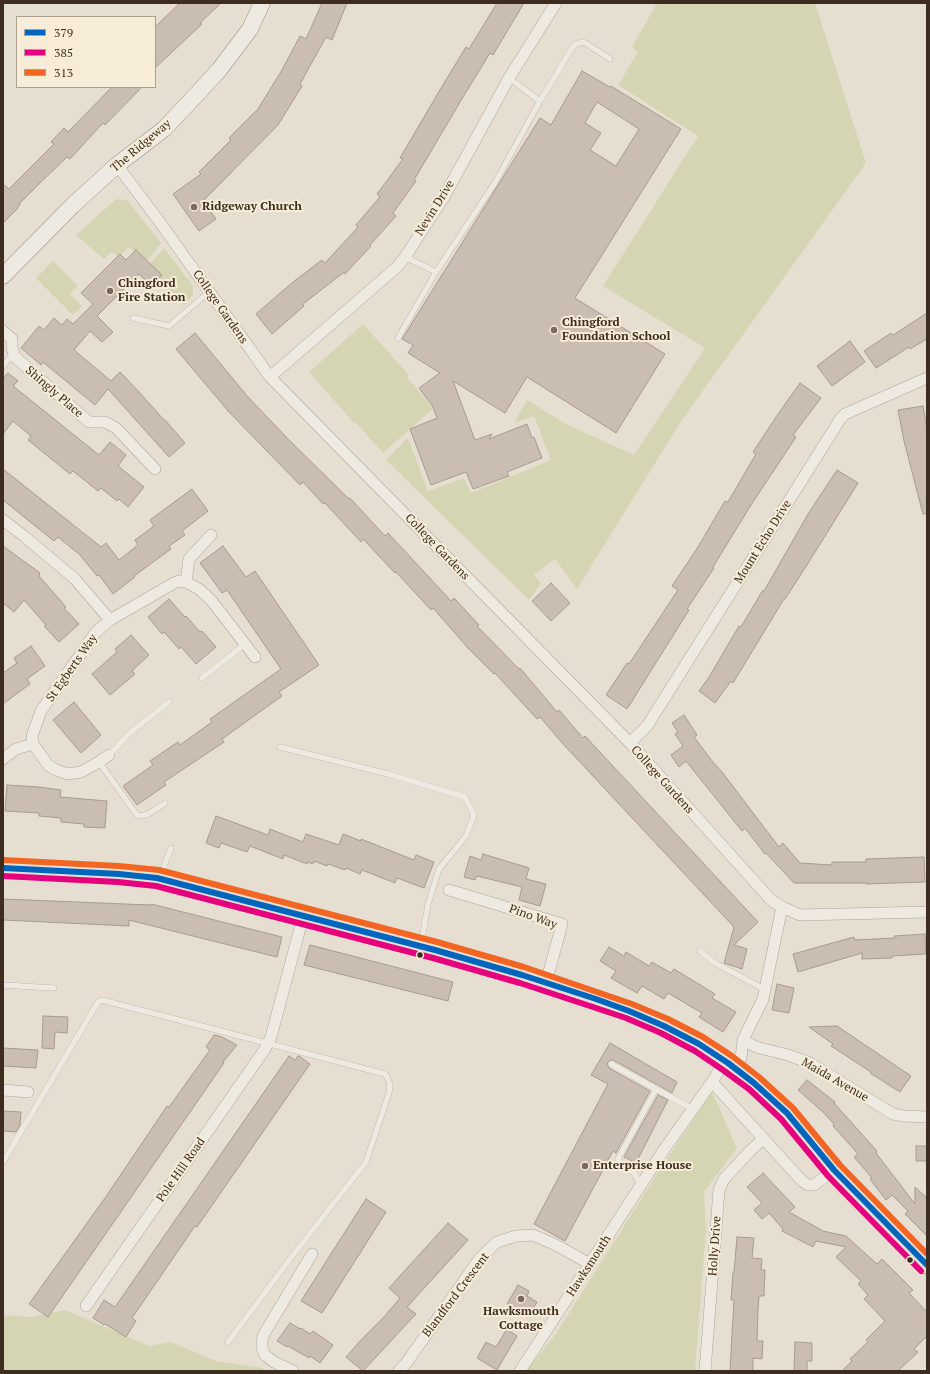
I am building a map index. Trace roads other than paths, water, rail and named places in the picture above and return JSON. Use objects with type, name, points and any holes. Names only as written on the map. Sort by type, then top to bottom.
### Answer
[{"type":"main road","name":"The Ridgeway","points":[[4,273],[72,205],[117,165],[164,129],[219,70],[250,29],[262,3]]},
{"type":"main road","points":[[3,868],[119,874],[159,879],[421,947],[546,983],[596,999],[664,1026],[699,1044],[754,1083],[787,1113],[834,1170],[927,1264]]},
{"type":"street","name":"Nevin Drive","points":[[270,377],[397,267],[405,257],[444,197],[509,78],[556,3]]},
{"type":"street","name":"College Gardens","points":[[117,165],[159,221],[270,377],[630,743],[771,900],[782,907],[805,915],[927,912]]},
{"type":"street","name":"Shingly Place","points":[[3,331],[12,339],[12,348],[15,357],[89,422],[105,422],[116,428],[155,469]]},
{"type":"street","name":"Mount Echo Drive","points":[[630,743],[647,726],[841,418],[850,411],[927,378]]},
{"type":"street","points":[[3,520],[75,579],[110,620]]},
{"type":"street","points":[[212,535],[189,559],[186,582],[199,589],[211,600],[255,657]]},
{"type":"street","name":"St Egberts Way","points":[[33,744],[32,736],[41,711],[96,632],[110,620],[174,583],[179,581],[186,582]]},
{"type":"street","points":[[3,759],[16,749],[33,744],[48,765],[56,770],[68,774],[81,772],[100,762],[109,755]]},
{"type":"street","name":"Pino Way","points":[[449,890],[562,924],[546,983]]},
{"type":"street","points":[[726,1062],[741,1058],[743,1040],[763,999],[782,907]]},
{"type":"street","name":"Pole Hill Road","points":[[86,1306],[268,1043],[271,1037],[302,916]]},
{"type":"street","name":"Maida Avenue","points":[[743,1040],[756,1047],[788,1055],[810,1063],[893,1114],[927,1117]]},
{"type":"street","name":"Hawksmouth","points":[[520,1371],[641,1185],[692,1109],[726,1062]]},
{"type":"street","points":[[712,1082],[802,1181],[808,1185],[814,1184],[822,1180],[834,1170]]},
{"type":"street","points":[[3,1090],[28,1092]]},
{"type":"street","name":"Holly Drive","points":[[705,1371],[719,1190],[724,1179],[750,1151],[764,1139]]},
{"type":"street","name":"Blandford Crescent","points":[[398,1371],[480,1258],[498,1242],[516,1236],[534,1236],[556,1245],[590,1264]]},
{"type":"street","points":[[293,1371],[274,1362],[265,1355],[262,1348],[262,1341],[264,1334],[312,1254]]},
{"type":"lane","points":[[398,338],[436,272],[496,181],[540,101],[574,45],[584,42],[610,59]]},
{"type":"lane","points":[[509,78],[540,101]]},
{"type":"lane","points":[[405,257],[436,272]]},
{"type":"lane","points":[[133,318],[169,326],[209,292]]},
{"type":"lane","points":[[3,366],[14,353]]},
{"type":"lane","points":[[202,678],[245,644]]},
{"type":"lane","points":[[109,755],[132,732],[169,702]]},
{"type":"lane","points":[[280,747],[388,774],[465,797],[474,815],[466,836],[440,869],[428,904],[421,947]]},
{"type":"lane","points":[[100,762],[137,815],[141,816],[148,814],[165,803]]},
{"type":"lane","points":[[159,879],[171,848]]},
{"type":"lane","points":[[700,952],[715,963],[764,989]]},
{"type":"lane","points":[[3,985],[54,988]]},
{"type":"lane","points":[[3,1162],[98,1002],[102,1000],[385,1074],[390,1085],[389,1093],[366,1162],[290,1258],[228,1342]]},
{"type":"lane","points":[[611,1064],[692,1109]]},
{"type":"lane","points":[[641,1185],[634,1173],[623,1166],[618,1159],[656,1089]]},
{"type":"place","name":"Ridgeway Church","points":[[194,207]]},
{"type":"place","name":"Chingford Fire Station","points":[[110,291]]},
{"type":"place","name":"Chingford Foundation School","points":[[554,330]]},
{"type":"place","name":"Enterprise House","points":[[585,1166]]},
{"type":"place","name":"Hawksmouth Cottage","points":[[521,1299]]}]
